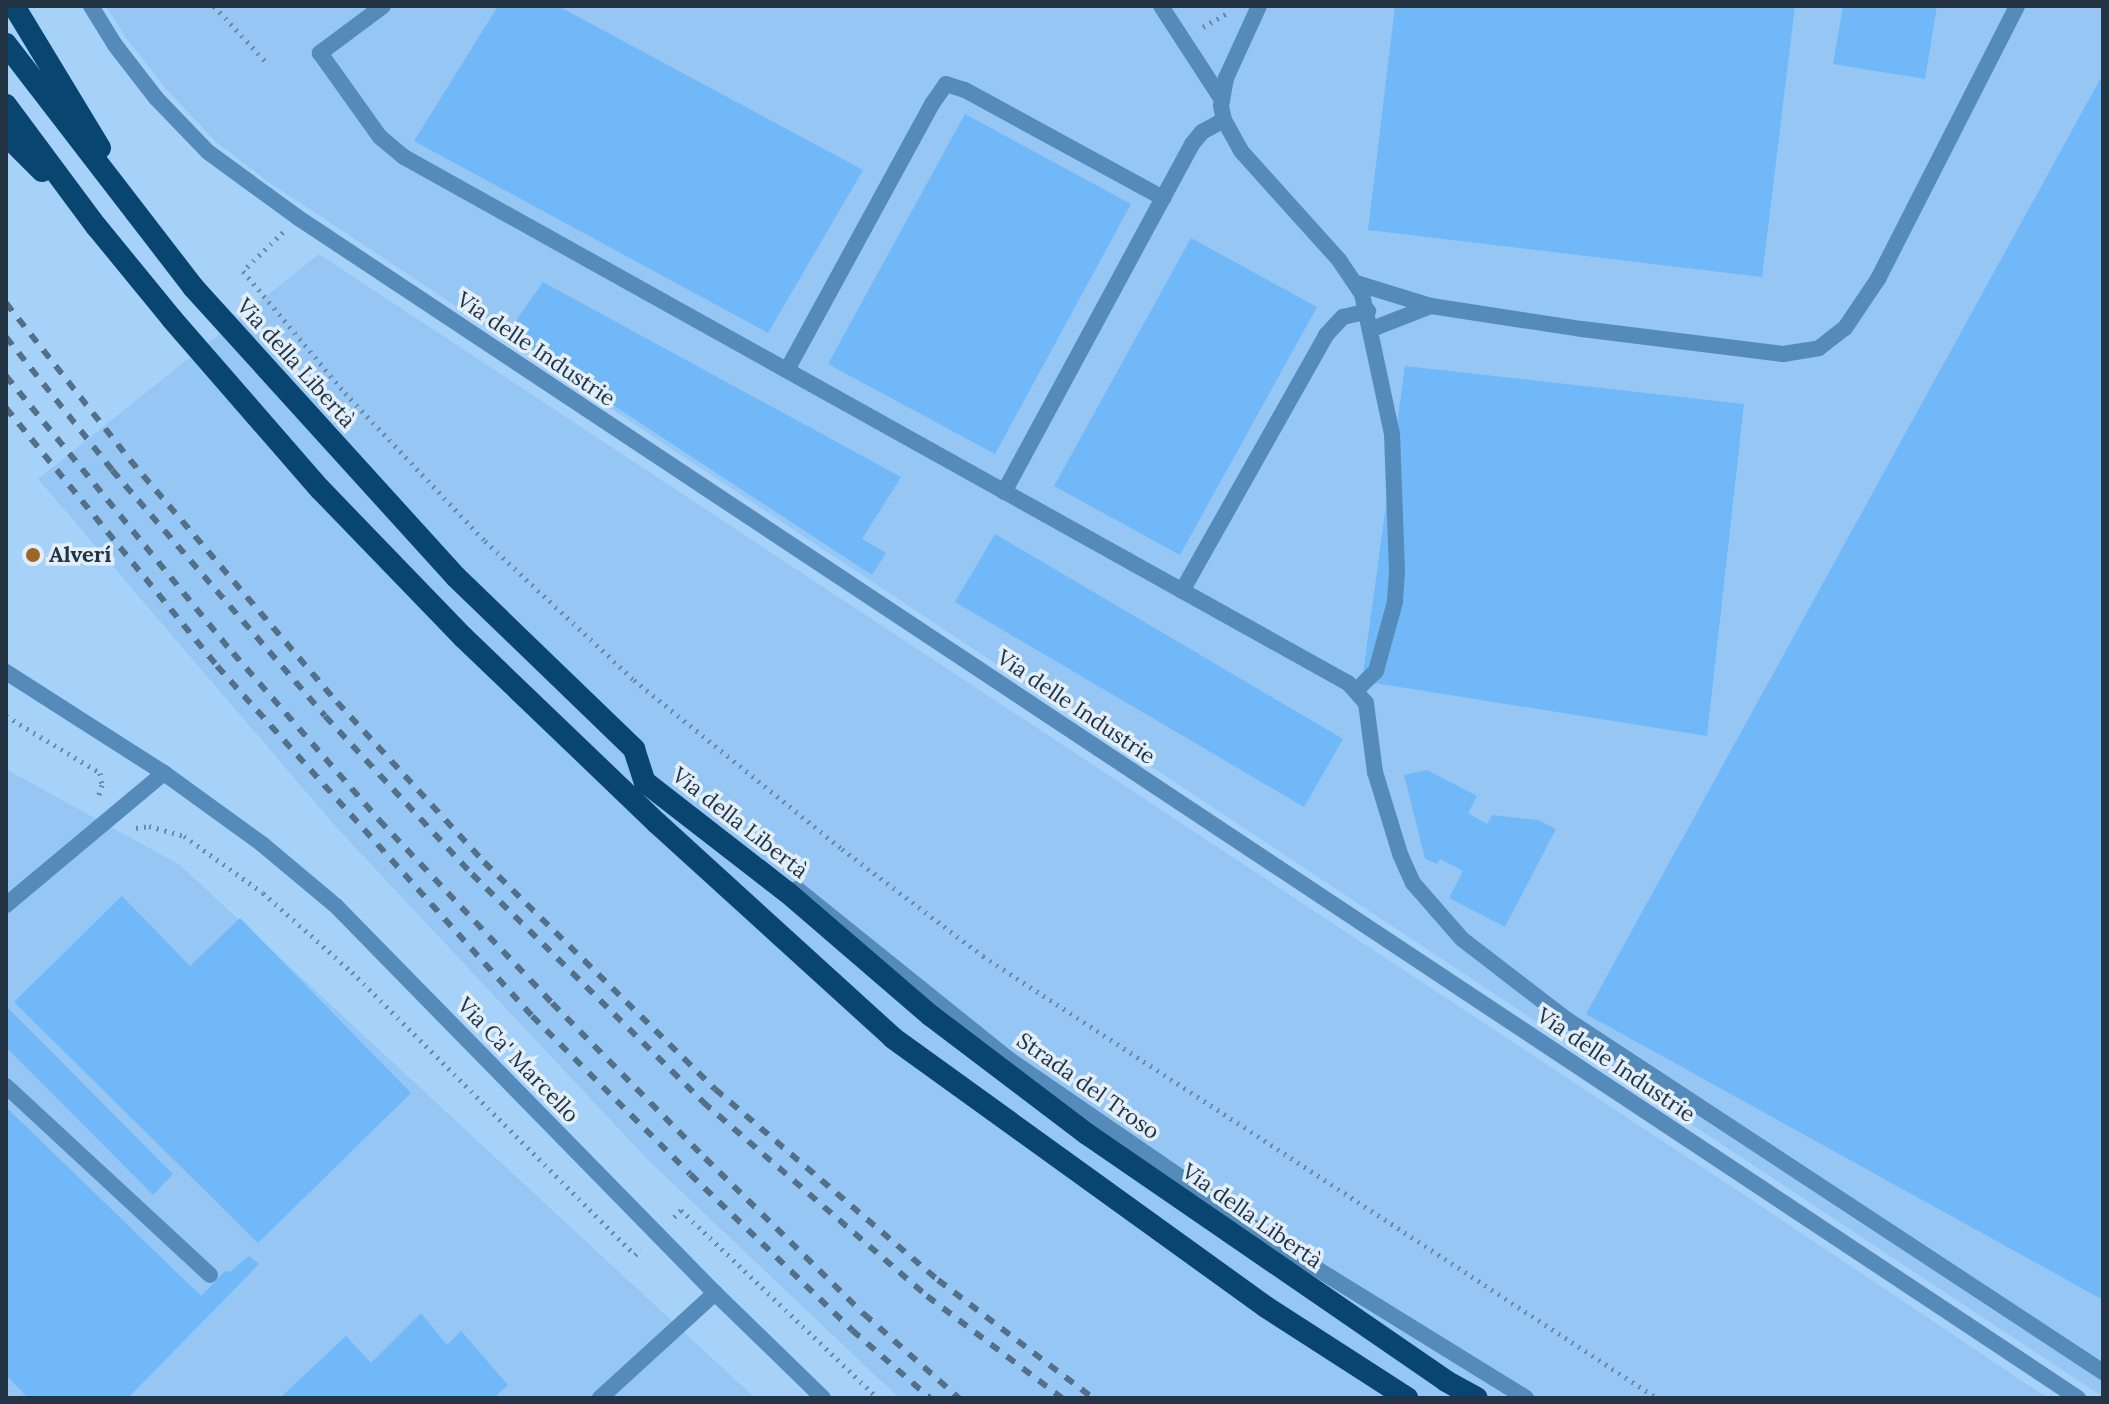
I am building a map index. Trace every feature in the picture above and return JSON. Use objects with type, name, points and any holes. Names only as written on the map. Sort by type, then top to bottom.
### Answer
[{"type":"highway","points":[[14,6],[78,109],[133,209]]},
{"type":"highway","name":"Via della Libertà","points":[[6,44],[193,287],[446,566],[634,749],[645,782],[787,892],[930,1015],[1087,1134],[1446,1381],[1477,1398]]},
{"type":"highway","points":[[6,105],[96,226],[172,319],[384,558],[657,823],[893,1038],[1266,1307],[1407,1398]]},
{"type":"highway","points":[[6,135],[96,226]]},
{"type":"street","name":"Via delle Industrie","points":[[91,6],[115,45],[156,98],[208,152],[297,217],[2078,1398]]},
{"type":"street","points":[[383,6],[320,53],[380,137],[410,160],[1356,690],[1366,703],[1375,772],[1400,854],[1413,883],[1462,939],[1566,1019],[2103,1372]]},
{"type":"street","points":[[1161,6],[1222,100]]},
{"type":"street","points":[[1259,6],[1231,65],[1222,100],[1224,120],[1241,151],[1327,245],[1356,283],[1368,311],[1392,434],[1397,572],[1395,602],[1376,671],[1356,690]]},
{"type":"street","points":[[1356,283],[1431,306],[1765,353],[1801,354],[1819,348],[1845,328],[1878,279],[2017,6]]},
{"type":"street","points":[[787,370],[932,104],[946,84],[965,90],[1163,198]]},
{"type":"street","points":[[1004,492],[1192,144],[1202,132],[1224,120]]},
{"type":"street","points":[[1372,329],[1431,306]]},
{"type":"street","points":[[1182,591],[1326,335],[1343,317],[1368,311]]},
{"type":"street","name":"Via Ca' Marcello","points":[[6,672],[164,773],[262,844],[337,907],[715,1293],[823,1398]]},
{"type":"street","points":[[6,905],[164,773]]},
{"type":"street","name":"Strada del Troso","points":[[645,782],[811,898],[1010,1060],[1288,1251],[1526,1398]]},
{"type":"street","points":[[6,1086],[210,1275]]},
{"type":"street","points":[[600,1398],[715,1293]]},
{"type":"path","points":[[214,6],[266,62]]},
{"type":"path","points":[[1198,30],[1235,6]]},
{"type":"path","points":[[297,217],[243,271],[345,393],[474,530],[634,680],[842,849],[983,956],[1657,1398]]},
{"type":"path","points":[[6,716],[100,773],[102,785],[96,802],[132,829],[149,826],[184,836],[263,893],[352,972],[635,1255],[681,1210],[878,1398]]},
{"type":"shaded area","points":[[106,6],[2103,6],[2103,1397],[267,181],[216,142],[166,89],[126,38]]},
{"type":"shaded area","points":[[319,254],[2048,1398],[899,1398],[648,1160],[337,828],[38,479]]},
{"type":"shaded area","points":[[6,769],[180,865],[755,1398],[6,1398]]},
{"type":"building","points":[[498,6],[558,6],[863,170],[768,333],[414,141]]},
{"type":"building","points":[[1395,6],[1795,6],[1762,277],[1368,230]]},
{"type":"building","points":[[1843,6],[1937,6],[1925,79],[1833,64]]},
{"type":"building","points":[[2103,74],[2103,1300],[1586,1014]]},
{"type":"building","points":[[965,114],[1131,204],[995,454],[828,364]]},
{"type":"building","points":[[1191,238],[1317,307],[1180,555],[1054,486]]},
{"type":"building","points":[[543,282],[901,477],[862,539],[886,553],[872,575],[526,348],[528,343],[510,329]]},
{"type":"building","points":[[1405,366],[1744,404],[1707,736],[1362,681]]},
{"type":"building","points":[[995,534],[1343,739],[1304,807],[955,602]]},
{"type":"building","points":[[1427,770],[1477,796],[1468,813],[1487,824],[1492,815],[1538,820],[1556,829],[1505,927],[1449,898],[1463,871],[1440,859],[1437,864],[1425,859],[1404,775]]},
{"type":"building","points":[[122,896],[190,966],[240,918],[411,1093],[258,1243],[14,1002]]},
{"type":"building","points":[[6,1006],[173,1174],[153,1195],[6,1047]]},
{"type":"building","points":[[6,1107],[201,1296],[225,1271],[230,1272],[249,1256],[259,1264],[128,1398],[28,1398],[6,1375]]},
{"type":"building","points":[[421,1313],[447,1345],[461,1331],[508,1385],[497,1395],[499,1398],[280,1398],[346,1336],[371,1363]]},
{"type":"railway","points":[[6,303],[130,460],[337,702],[484,862],[715,1089],[938,1280],[1093,1398]]},
{"type":"railway","points":[[6,337],[112,470],[325,716],[472,874],[703,1102],[927,1296],[1062,1398]]},
{"type":"railway","points":[[6,376],[233,653],[379,820],[552,1003],[705,1158],[864,1314],[959,1398]]},
{"type":"railway","points":[[6,408],[217,666],[532,1016],[852,1330],[930,1398]]},
{"type":"place","name":"Alverí","points":[[33,555]]}]
